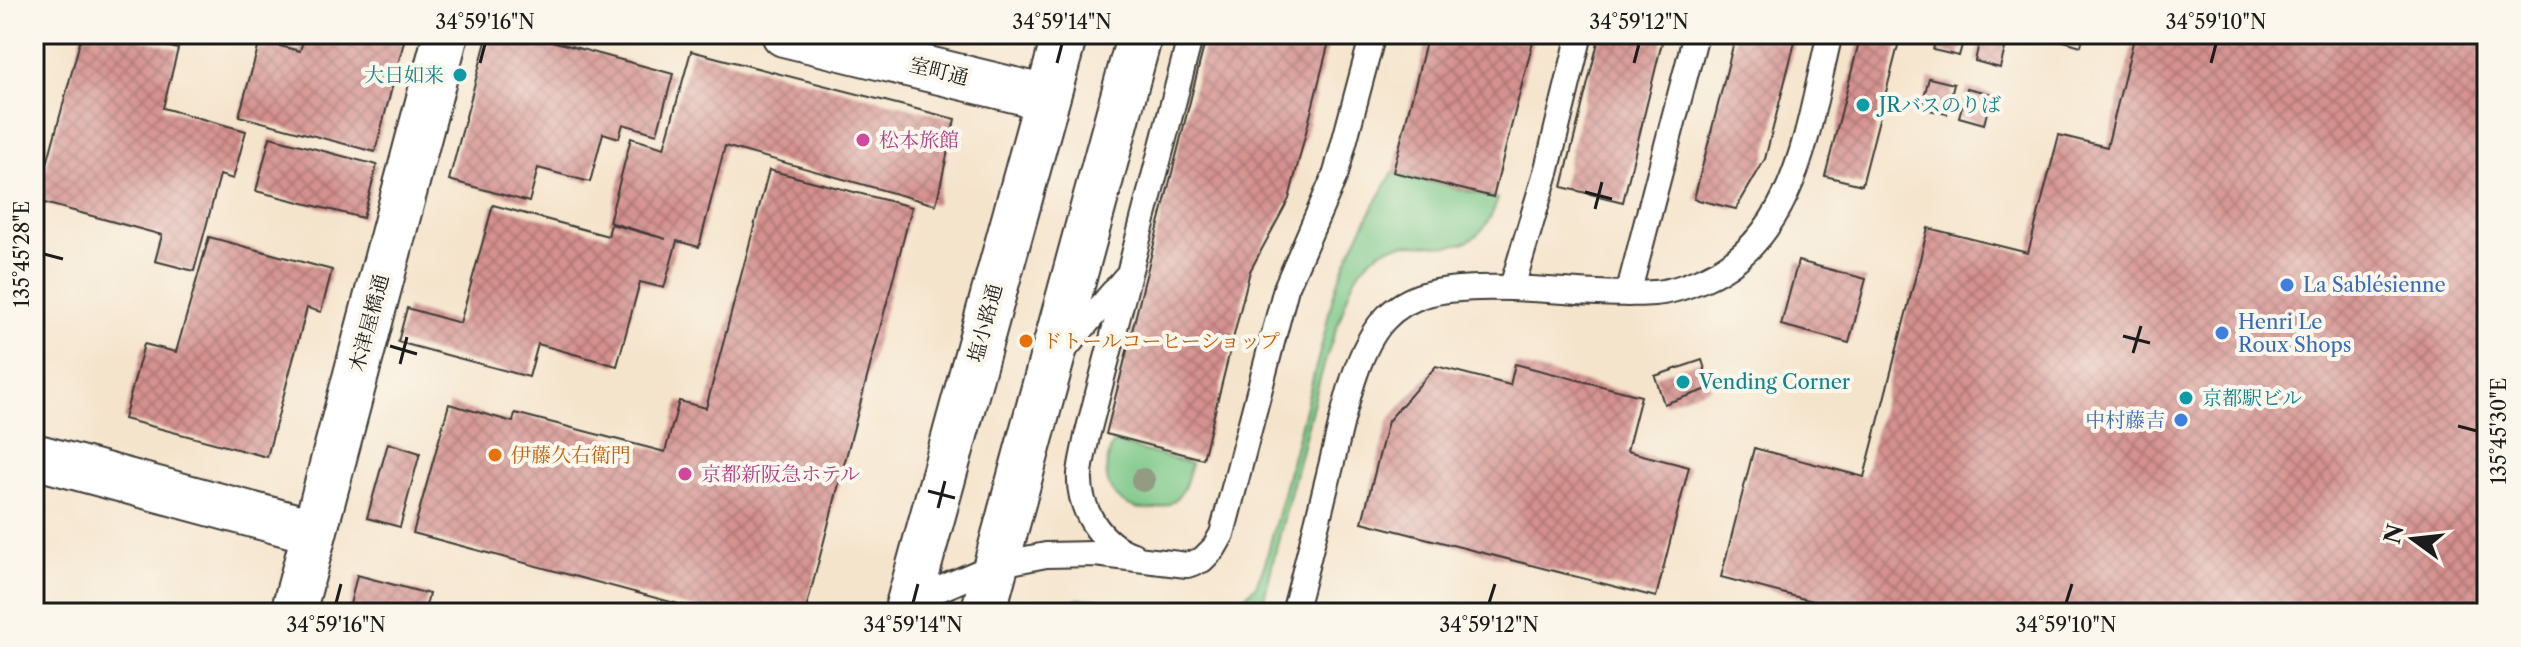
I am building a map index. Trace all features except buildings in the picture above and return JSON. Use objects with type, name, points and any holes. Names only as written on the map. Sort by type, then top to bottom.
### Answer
[{"type":"street","name":"木津屋橋通","points":[[293,613],[446,34]]},
{"type":"street","name":"室町通","points":[[784,34],[1047,98]]},
{"type":"street","name":"塩小路通","points":[[907,608],[1065,34]]},
{"type":"street","points":[[983,613],[1140,34]]},
{"type":"street","points":[[34,456],[313,531]]},
{"type":"lane","points":[[1146,559],[1111,543],[1097,529],[1081,494],[1083,455],[1191,34]]},
{"type":"lane","points":[[907,608],[996,565],[1046,555],[1095,554],[1187,565],[1202,560],[1214,548],[1222,534],[1286,288],[1336,173],[1373,34]]},
{"type":"lane","points":[[1512,287],[1547,169],[1580,34]]},
{"type":"lane","points":[[1628,294],[1696,34]]},
{"type":"lane","points":[[1294,613],[1345,412],[1364,351],[1386,317],[1419,296],[1438,290],[1512,287],[1658,293],[1688,286],[1717,273],[1742,256],[1764,234],[1792,180],[1830,34]]},
{"type":"lane","points":[[1050,367],[1129,273]]},
{"type":"green space","points":[[1393,172],[1498,199],[1486,225],[1471,239],[1455,245],[1401,245],[1382,250],[1356,276],[1323,368],[1261,613],[1230,613],[1256,585],[1265,563],[1336,287],[1352,247]]},
{"type":"green space","points":[[1113,442],[1191,464],[1181,493],[1164,507],[1154,509],[1132,507],[1122,502],[1109,485],[1106,474]]},
{"type":"green space","points":[[1079,599],[1095,599],[1151,613],[1054,613],[1064,604]]},
{"type":"place","name":"大日如来","points":[[460,75]]},
{"type":"place","name":"JRバスのりば","points":[[1863,105]]},
{"type":"place","name":"松本旅館","points":[[863,140]]},
{"type":"place","name":"La Sablésienne","points":[[2287,285]]},
{"type":"place","name":"Henri Le Roux Shops","points":[[2222,333]]},
{"type":"place","name":"ドトールコーヒーショップ","points":[[1026,341]]},
{"type":"place","name":"Vending Corner","points":[[1683,382]]},
{"type":"place","name":"京都駅ビル","points":[[2186,398]]},
{"type":"place","name":"中村藤吉","points":[[2181,420]]},
{"type":"place","name":"伊藤久右衛門","points":[[495,455]]},
{"type":"place","name":"京都新阪急ホテル","points":[[685,474]]}]
